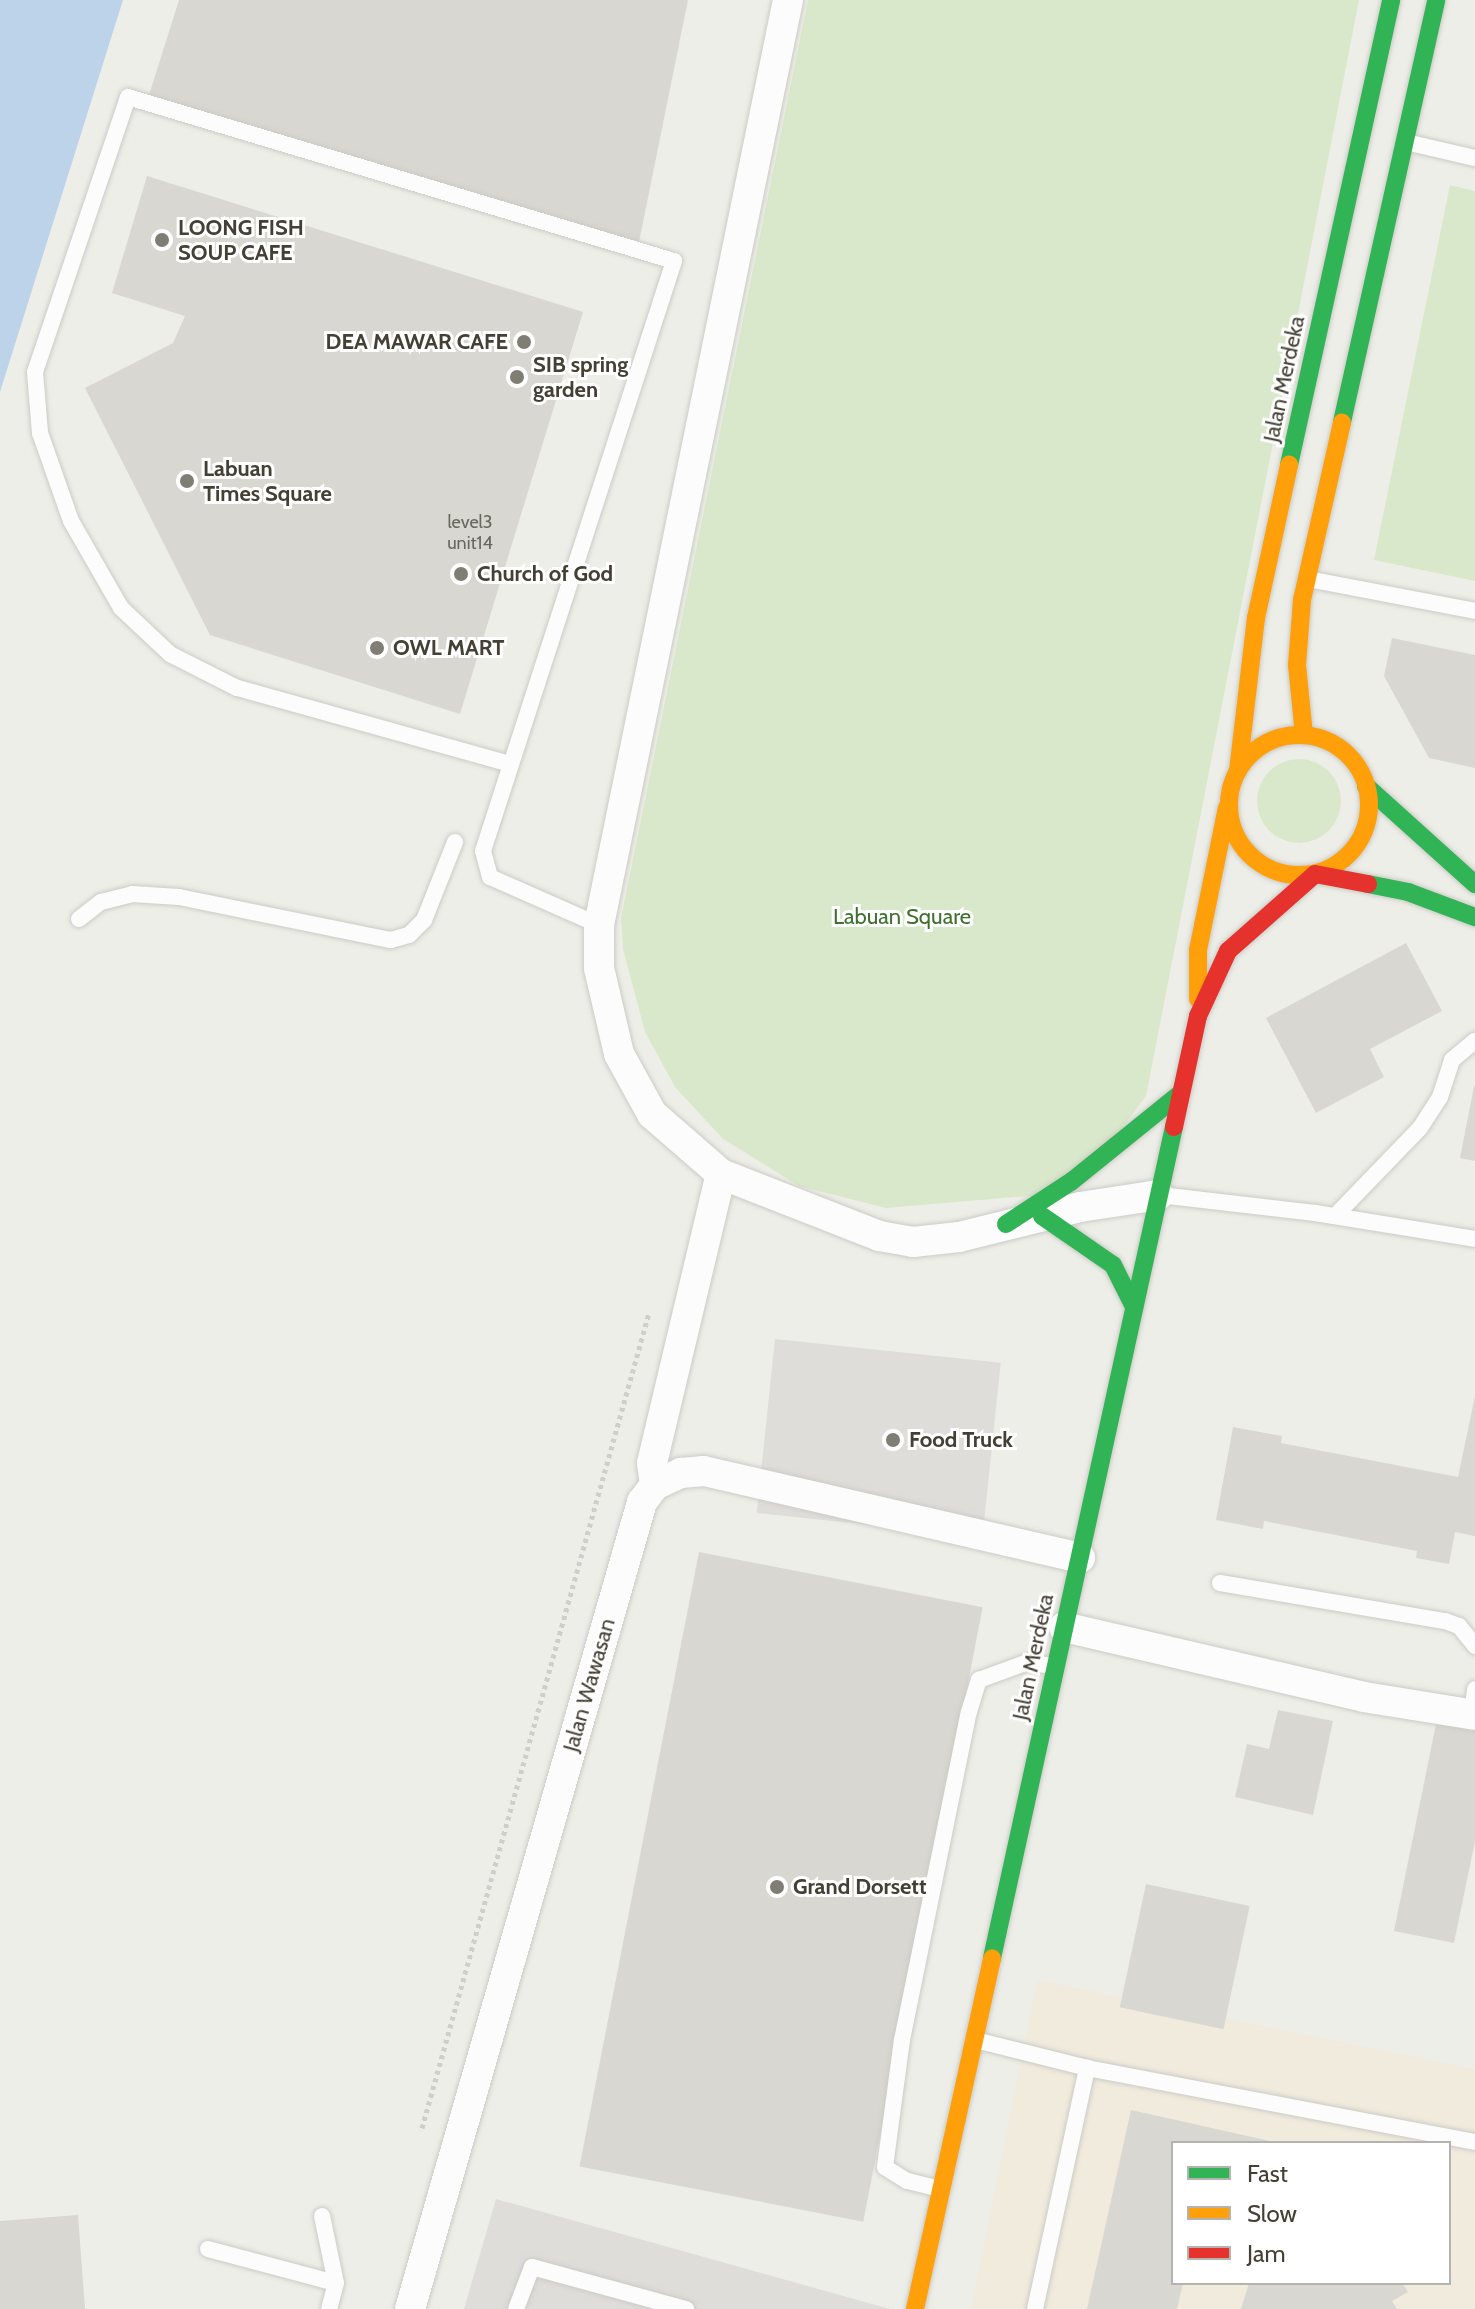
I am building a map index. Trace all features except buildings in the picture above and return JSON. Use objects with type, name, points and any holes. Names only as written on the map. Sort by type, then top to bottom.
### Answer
[{"type":"main road","name":"Jalan Merdeka","points":[[1238,771],[1256,618],[1391,0]]},
{"type":"main road","points":[[1304,735],[1298,702],[1297,632],[1436,0]]},
{"type":"main road","points":[[1475,884],[1366,786],[1343,751],[1304,735],[1266,743],[1238,771],[1228,803],[1240,844],[1254,860],[1273,872],[1315,874],[1408,892],[1475,917]]},
{"type":"main road","points":[[1315,874],[1336,865],[1364,831],[1366,786]]},
{"type":"main road","name":"Jalan Merdeka","points":[[1198,1016],[1198,950],[1228,803]]},
{"type":"main road","name":"Jalan Merdeka","points":[[915,2309],[1198,1016],[1228,951],[1315,874]]},
{"type":"main road","points":[[1006,1224],[1072,1181],[1181,1093]]},
{"type":"main road","points":[[1042,1216],[1113,1265],[1134,1307]]},
{"type":"street","points":[[788,0],[599,925],[603,993],[619,1054],[652,1114],[721,1174],[834,1221],[901,1240],[959,1237],[1042,1216],[1158,1195]]},
{"type":"street","points":[[721,1174],[652,1463],[655,1485],[681,1473],[704,1471],[1080,1558]]},
{"type":"street","name":"Jalan Wawasan","points":[[410,2309],[642,1502],[655,1485]]},
{"type":"street","points":[[1064,1627],[1364,1697],[1474,1706]]},
{"type":"lane","points":[[510,764],[237,688],[170,654],[121,608],[71,521],[40,433],[35,372],[128,97],[674,261],[510,764],[482,864],[490,877],[599,925]]},
{"type":"lane","points":[[1405,142],[1475,158]]},
{"type":"lane","points":[[1307,579],[1475,611]]},
{"type":"lane","points":[[79,919],[101,902],[132,894],[179,897],[391,940],[409,935],[424,920],[455,842]]},
{"type":"lane","points":[[1335,1216],[1420,1128],[1440,1097],[1452,1060],[1475,1041]]},
{"type":"lane","points":[[1158,1195],[1335,1216],[1475,1239]]},
{"type":"lane","points":[[1220,1583],[1445,1621],[1459,1626],[1475,1646]]},
{"type":"lane","points":[[941,2190],[907,2181],[885,2167],[902,2040],[969,1712],[979,1680],[1028,1662],[1055,1667]]},
{"type":"lane","points":[[974,2040],[1087,2068],[1475,2142]]},
{"type":"lane","points":[[1035,2309],[1087,2068]]},
{"type":"lane","points":[[322,2216],[336,2283],[329,2309]]},
{"type":"lane","points":[[208,2249],[336,2283]]},
{"type":"lane","points":[[516,2309],[532,2267],[686,2309]]},
{"type":"path","points":[[419,2140],[650,1308]]},
{"type":"shaded area","points":[[775,1339],[1001,1363],[982,1537],[757,1513]]},
{"type":"shaded area","points":[[1037,1980],[1475,2069],[1475,2309],[971,2309]]},
{"type":"shaded area","points":[[496,2199],[890,2309],[464,2309]]},
{"type":"green space","name":"Labuan Square","points":[[808,0],[1359,0],[1146,1096],[1075,1192],[886,1208],[799,1186],[723,1139],[675,1087],[645,1032],[623,949],[621,918]]},
{"type":"green space","points":[[1450,185],[1475,191],[1475,581],[1374,560]]},
{"type":"green space","points":[[1299,759],[1315,762],[1329,771],[1338,785],[1341,801],[1338,817],[1329,831],[1315,840],[1299,843],[1283,840],[1269,831],[1260,817],[1257,801],[1260,785],[1269,771],[1283,762]]},
{"type":"water","points":[[0,0],[123,0],[0,392]]},
{"type":"traffic: fast","points":[[1289,465],[1391,0]]},
{"type":"traffic: fast","points":[[1342,422],[1436,0]]},
{"type":"traffic: fast","points":[[1366,786],[1475,884]]},
{"type":"traffic: fast","points":[[1368,884],[1408,892],[1475,917]]},
{"type":"traffic: fast","points":[[1006,1224],[1072,1181],[1181,1093]]},
{"type":"traffic: fast","points":[[992,1958],[1174,1127]]},
{"type":"traffic: fast","points":[[1042,1216],[1113,1265],[1134,1307]]},
{"type":"traffic: slow","points":[[1304,735],[1297,665],[1302,600],[1342,422]]},
{"type":"traffic: slow","points":[[1238,771],[1256,618],[1289,465]]},
{"type":"traffic: slow","points":[[1299,735],[1326,740],[1348,756],[1364,778],[1369,805],[1364,832],[1348,854],[1326,870],[1299,875],[1272,870],[1250,854],[1234,832],[1229,805],[1234,778],[1250,756],[1272,740],[1299,735]]},
{"type":"traffic: slow","points":[[1198,999],[1198,950],[1227,808]]},
{"type":"traffic: slow","points":[[915,2309],[992,1958]]},
{"type":"traffic: jam","points":[[1174,1127],[1198,1016],[1228,951],[1315,874],[1368,884]]},
{"type":"place","name":"LOONG FISH SOUP CAFE","points":[[162,240]]},
{"type":"place","name":"DEA MAWAR CAFE","points":[[524,342]]},
{"type":"place","name":"SIB spring garden","points":[[517,377]]},
{"type":"place","name":"Labuan Times Square","points":[[187,481]]},
{"type":"place","name":"Church of God","points":[[461,574]]},
{"type":"place","name":"OWL MART","points":[[377,648]]},
{"type":"place","name":"Food Truck","points":[[893,1440]]},
{"type":"place","name":"Grand Dorsett","points":[[777,1887]]}]
